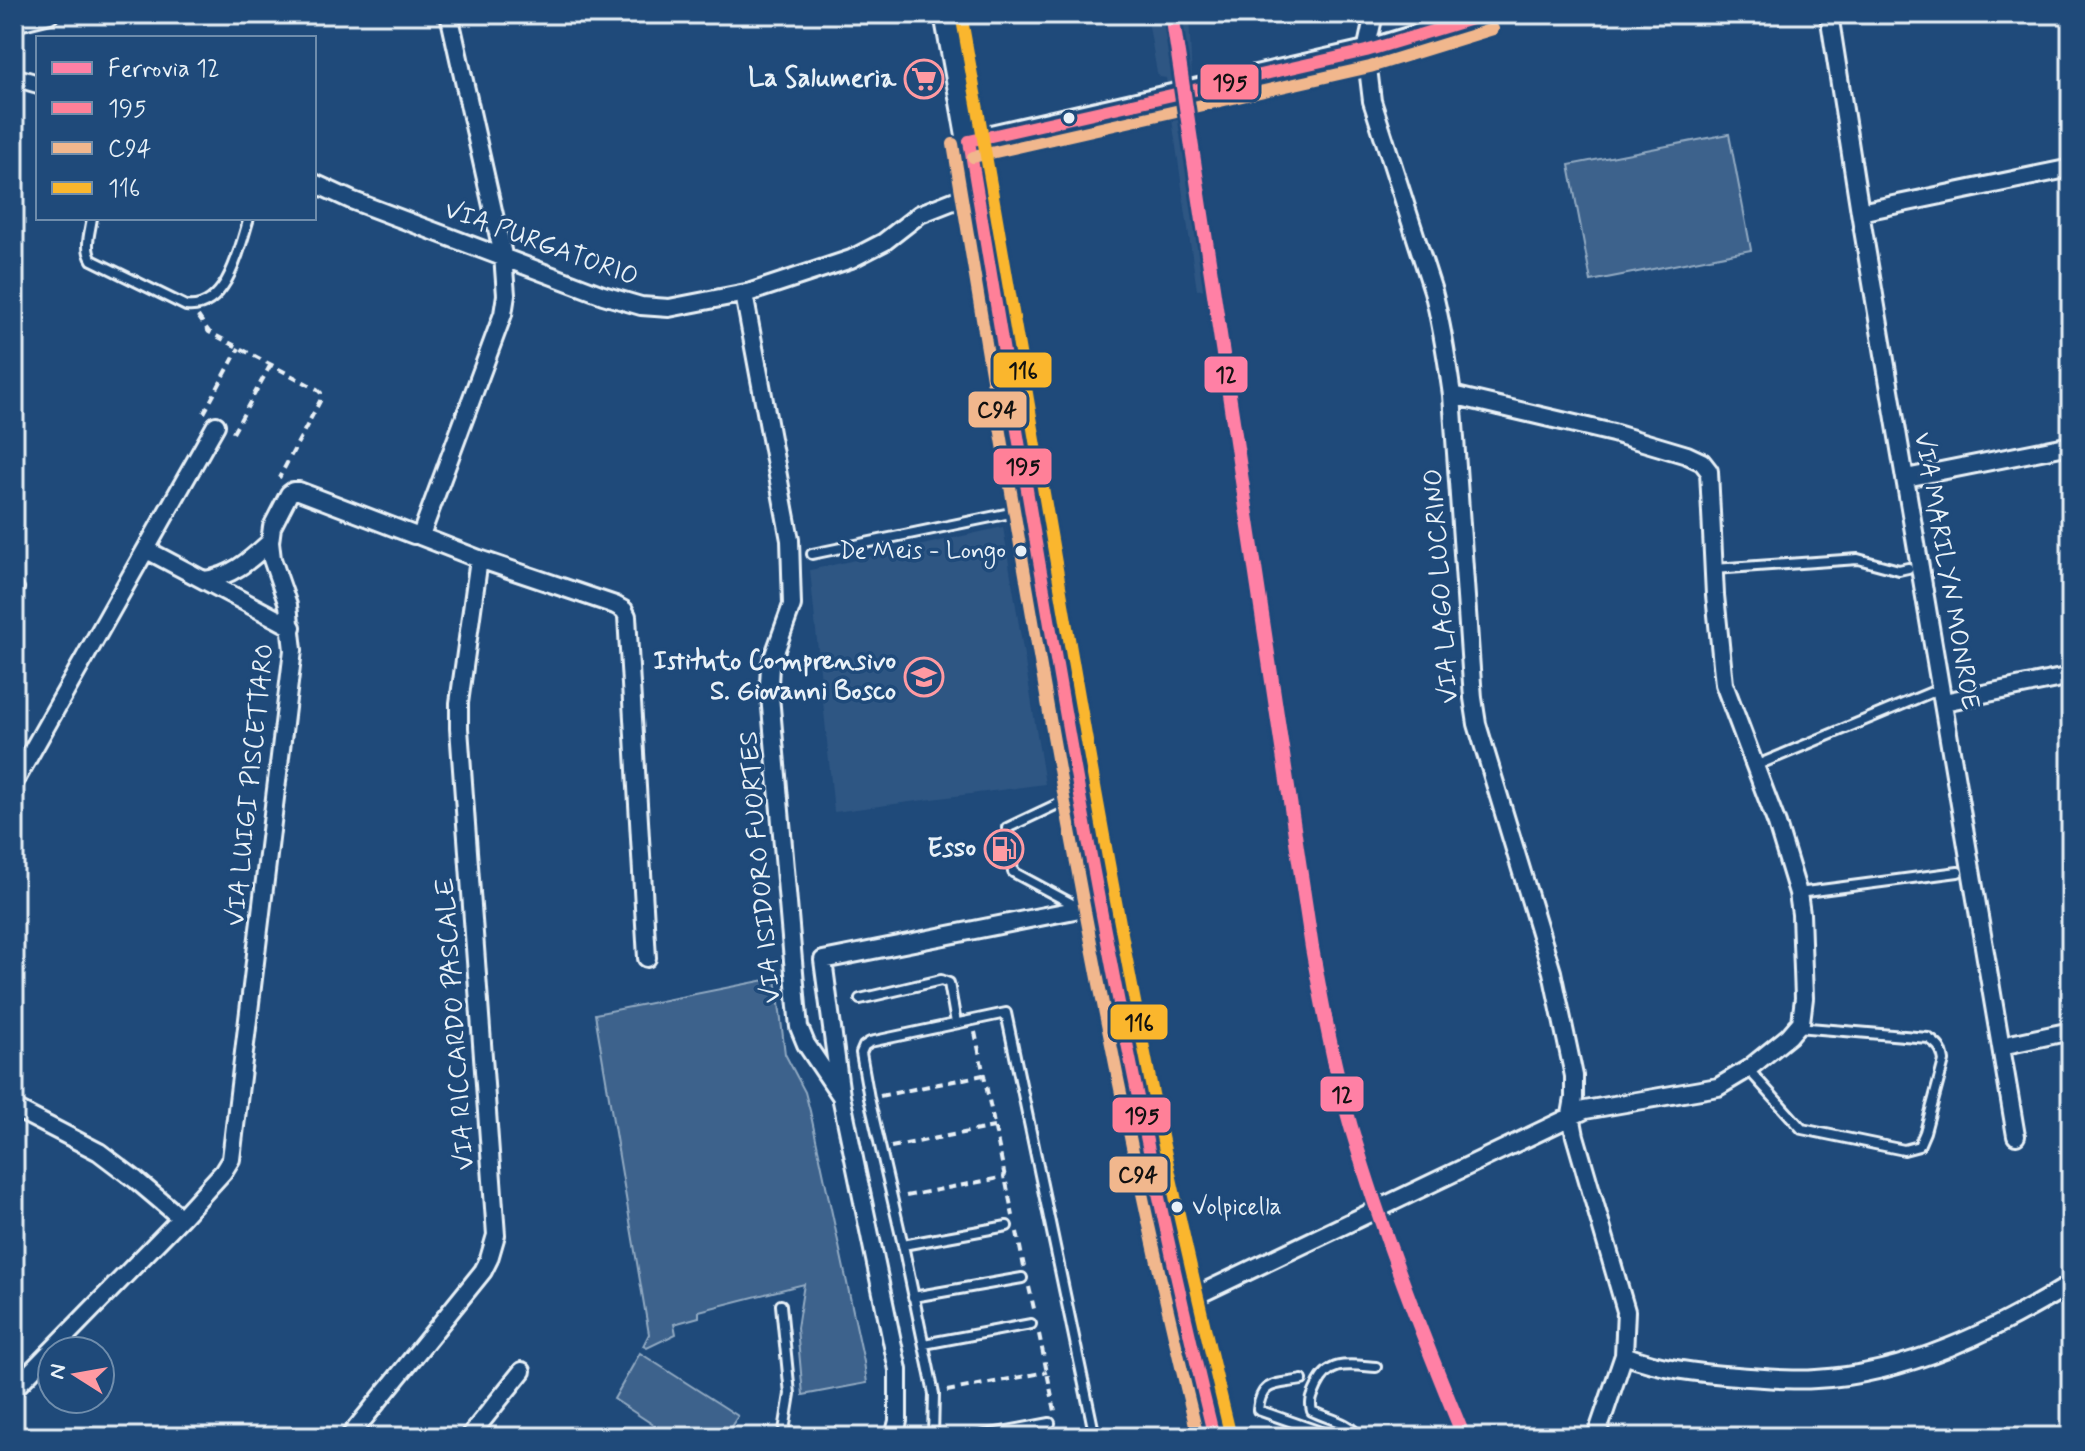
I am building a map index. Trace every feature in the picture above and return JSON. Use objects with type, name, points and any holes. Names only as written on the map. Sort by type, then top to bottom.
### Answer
[{"type":"street","points":[[14,23],[50,14]]},
{"type":"street","points":[[420,536],[503,314],[506,295],[503,255],[449,14]]},
{"type":"street","points":[[945,14],[1081,792],[1091,907],[1214,1437]]},
{"type":"street","name":"VIA LAGO LUCRINO","points":[[1374,14],[1366,51],[1372,101],[1441,319],[1452,395],[1473,698],[1483,747],[1552,972],[1574,1076],[1571,1115],[1581,1160],[1626,1311],[1624,1355],[1596,1437]]},
{"type":"street","points":[[969,141],[1366,51],[1488,14]]},
{"type":"street","name":"VIA MARILYN MONROE","points":[[1829,14],[1906,478],[1938,697],[2016,1136]]},
{"type":"street","points":[[14,77],[36,83]]},
{"type":"street","points":[[1860,212],[2071,168]]},
{"type":"street","name":"VIA PURGATORIO","points":[[316,184],[603,295],[641,306],[669,308],[744,294],[851,259],[884,242],[920,214],[976,192]]},
{"type":"street","name":"VIA ISIDORO FUORTES","points":[[744,294],[790,540],[792,605],[770,666],[769,684],[799,1027],[806,1044],[841,1096]]},
{"type":"street","points":[[1181,1303],[1571,1115],[1718,1087],[1748,1069],[1789,1036],[1801,1022],[1804,998],[1798,893],[1777,824],[1724,684],[1713,569],[1709,471],[1702,462],[1687,455],[1613,433],[1452,395]]},
{"type":"street","points":[[14,783],[216,425]]},
{"type":"street","points":[[1906,478],[2071,445]]},
{"type":"street","points":[[204,580],[217,579],[241,567],[270,542],[272,527],[293,491],[305,492],[479,559],[624,610],[627,616],[647,958]]},
{"type":"street","name":"VIA LUIGI PISCETTARO","points":[[14,1389],[181,1218],[231,1159],[293,650],[288,605],[272,559],[270,542]]},
{"type":"street","points":[[147,550],[292,627]]},
{"type":"street","name":"VIA RICCARDO PASCALE","points":[[349,1437],[483,1271],[496,1235],[459,728],[459,703],[479,559]]},
{"type":"street","points":[[1938,697],[2071,676]]},
{"type":"street","name":"VIA ISIDORO FUORTES","points":[[894,1437],[898,1421],[898,1370],[841,1096],[823,960],[1091,907]]},
{"type":"street","points":[[2001,1046],[2071,1031]]},
{"type":"street","points":[[14,1108],[99,1152],[181,1218]]},
{"type":"street","points":[[1624,1355],[1692,1373],[1781,1380],[1857,1373],[1955,1345],[2071,1284]]},
{"type":"street","points":[[469,1437],[522,1371]]},
{"type":"lane","points":[[92,220],[88,254],[92,260],[193,307],[211,297],[227,282],[248,220]]},
{"type":"lane","points":[[812,554],[1030,509]]},
{"type":"lane","points":[[1713,569],[1858,559],[1899,570],[1908,568]]},
{"type":"lane","points":[[1754,766],[1938,697]]},
{"type":"lane","points":[[1081,792],[1007,828],[1013,872],[1091,907]]},
{"type":"lane","points":[[1798,893],[1958,872]]},
{"type":"lane","points":[[860,999],[941,980],[949,983],[956,1023]]},
{"type":"lane","points":[[933,1437],[934,1394],[861,1053],[870,1042],[1006,1013],[1095,1437]]},
{"type":"lane","points":[[1748,1069],[1802,1129],[1904,1150],[1919,1146],[1944,1061],[1938,1044],[1928,1038],[1797,1027]]},
{"type":"lane","points":[[903,1245],[1007,1226]]},
{"type":"lane","points":[[913,1297],[1022,1278]]},
{"type":"lane","points":[[781,1305],[790,1394],[783,1437]]},
{"type":"lane","points":[[924,1344],[1031,1324]]},
{"type":"lane","points":[[1359,1437],[1346,1425],[1312,1411],[1311,1398],[1322,1376],[1331,1368],[1346,1365],[1376,1367]]},
{"type":"lane","points":[[1302,1380],[1267,1387],[1260,1396],[1258,1410],[1335,1437]]},
{"type":"lane","points":[[975,1437],[1050,1423]]},
{"type":"path","points":[[193,307],[209,332],[317,389],[321,395],[277,482]]},
{"type":"path","points":[[239,348],[201,416],[233,434],[271,364]]},
{"type":"path","points":[[869,1098],[983,1075]]},
{"type":"path","points":[[881,1149],[994,1127]]},
{"type":"path","points":[[892,1199],[1005,1177]]},
{"type":"path","points":[[934,1394],[1047,1372]]},
{"type":"shaded area","points":[[1147,14],[1189,14],[1193,106],[1223,287],[1197,290],[1166,78],[1157,73]]},
{"type":"shaded area","points":[[1729,134],[1751,250],[1591,281],[1569,165]]},
{"type":"shaded area","name":"Istituto Comprensivo S. Giovanni Bosco","points":[[1003,527],[1045,784],[834,812],[810,570]]},
{"type":"shaded area","points":[[776,978],[785,1054],[805,1092],[810,1111],[867,1383],[803,1395],[797,1328],[804,1284],[699,1311],[699,1317],[674,1324],[676,1334],[647,1348],[643,1346],[649,1334],[595,1014]]},
{"type":"shaded area","points":[[640,1353],[738,1416],[724,1437],[672,1437],[614,1399]]},
{"type":"rail line","name":"12","points":[[1172,14],[1312,948],[1329,1038],[1351,1127],[1389,1245],[1464,1437]]},
{"type":"transit line","name":"116","points":[[961,14],[1124,946],[1169,1168],[1230,1433]]},
{"type":"transit line","name":"195","points":[[969,141],[1366,51],[1488,14]]},
{"type":"transit line","name":"C94","points":[[973,157],[1370,67],[1493,29]]},
{"type":"transit line","name":"195","points":[[969,141],[1050,629],[1109,953],[1176,1276],[1214,1437]]},
{"type":"transit line","name":"C94","points":[[953,144],[1034,631],[1093,955],[1160,1277],[1198,1437]]},
{"type":"place","name":"La Salumeria","points":[[924,79]]},
{"type":"place","name":"De Meis - Longo","points":[[1021,551]]},
{"type":"place","name":"Istituto Comprensivo S. Giovanni Bosco","points":[[924,677]]},
{"type":"place","name":"Esso","points":[[1004,849]]},
{"type":"place","name":"Volpicella","points":[[1177,1207]]}]
